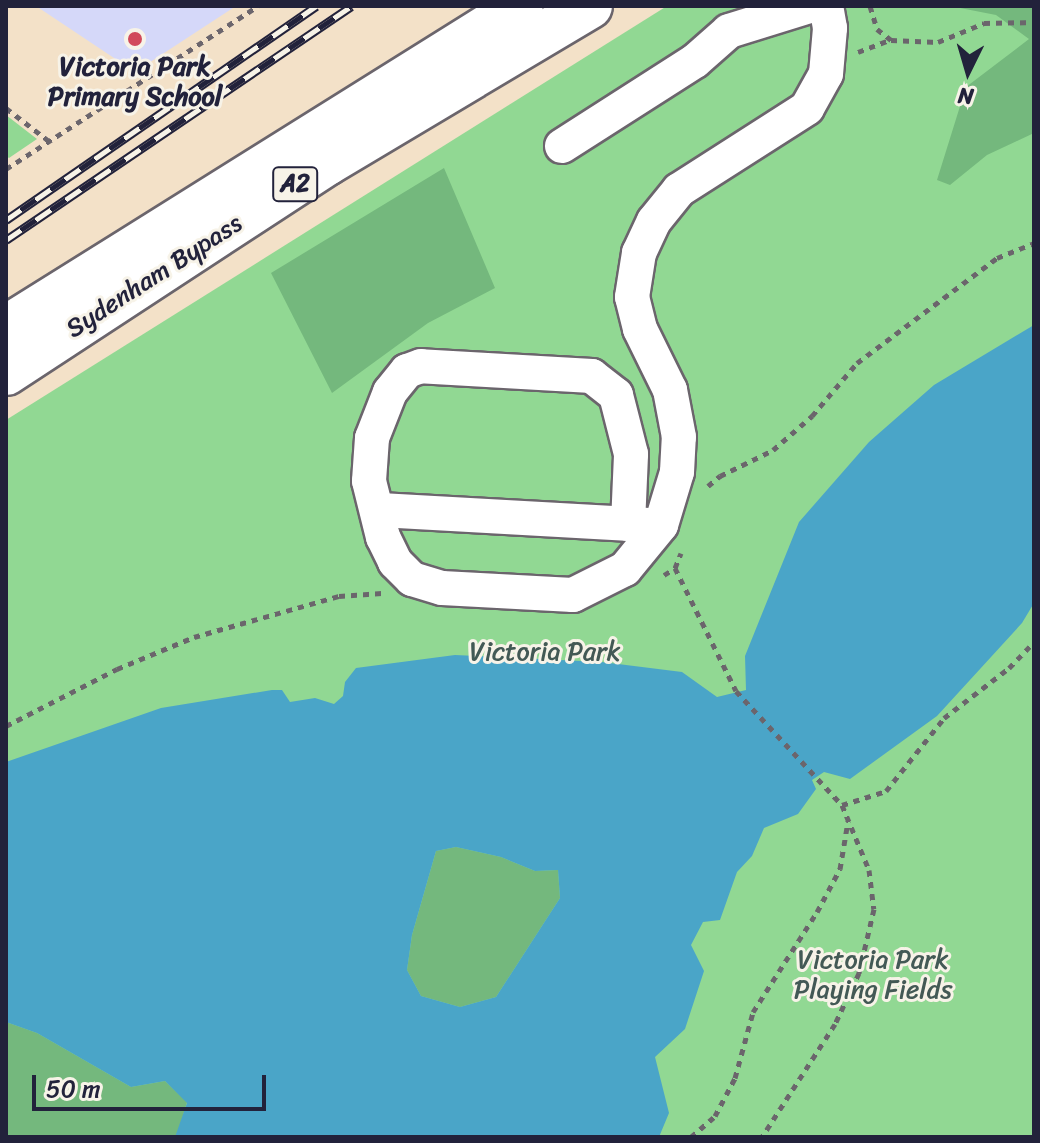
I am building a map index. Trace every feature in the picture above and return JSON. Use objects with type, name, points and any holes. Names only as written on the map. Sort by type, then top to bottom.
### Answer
[{"type":"highway","name":"Sydenham Bypass","points":[[6,328],[521,6]]},
{"type":"highway","name":"Sydenham Bypass","points":[[6,373],[327,163],[590,6]]},
{"type":"lane","points":[[562,146],[695,61],[729,31],[810,6]]},
{"type":"lane","points":[[644,525],[616,395],[592,376],[421,366],[407,371],[390,392],[372,438],[369,481],[379,510],[383,537],[395,562],[412,579],[442,588],[573,595],[625,569],[644,525],[677,472],[679,437],[670,390],[640,329],[632,297],[639,253],[654,221],[679,190],[807,108],[826,74],[830,28],[826,6]]},
{"type":"lane","points":[[379,510],[644,525]]},
{"type":"path","points":[[6,169],[258,6]]},
{"type":"path","points":[[870,6],[877,29],[891,40],[938,42],[984,23],[1034,22]]},
{"type":"path","points":[[6,108],[49,141]]},
{"type":"path","points":[[675,568],[736,691],[842,805],[869,870],[874,909],[859,973],[835,1024],[762,1137]]},
{"type":"path","points":[[842,805],[886,791],[944,718],[1009,668],[1034,642]]},
{"type":"path","points":[[691,1137],[715,1116],[735,1078],[753,1012],[840,869],[848,820]]},
{"type":"shaded area","name":"Victoria Park Primary School","points":[[36,6],[236,6],[135,72]]},
{"type":"green space","name":"Victoria Park","points":[[667,6],[1034,6],[1034,1137],[6,1137],[6,420]]},
{"type":"green space","points":[[950,6],[1034,6],[1034,133],[987,155],[950,185],[937,180],[966,87],[1029,39],[996,15]]},
{"type":"green space","points":[[6,115],[37,139],[9,158],[6,156]]},
{"type":"green space","points":[[444,168],[495,288],[428,323],[332,393],[271,273]]},
{"type":"green space","points":[[456,847],[501,857],[535,871],[558,870],[560,898],[496,997],[460,1007],[421,996],[407,970],[412,935],[436,851]]},
{"type":"green space","points":[[6,1022],[37,1033],[131,1087],[165,1081],[187,1102],[178,1133],[175,1137],[6,1137]]},
{"type":"water","points":[[1034,325],[1034,603],[1022,623],[937,716],[850,779],[824,772],[812,780],[816,789],[798,814],[764,828],[752,856],[737,872],[720,920],[703,922],[691,945],[704,971],[685,1029],[655,1057],[669,1113],[659,1137],[175,1137],[187,1103],[165,1081],[131,1087],[37,1033],[6,1022],[6,762],[161,708],[272,690],[282,690],[290,702],[315,698],[334,704],[343,696],[345,682],[356,668],[455,655],[602,662],[682,672],[717,697],[746,690],[745,656],[799,522],[869,442],[934,385]],"holes":[[[456,847],[501,857],[535,871],[558,870],[560,898],[496,997],[460,1007],[421,996],[407,970],[412,935],[436,851]]]},
{"type":"railway","points":[[6,220],[316,6]]},
{"type":"railway","points":[[6,240],[351,6]]},
{"type":"place","name":"Victoria Park Primary School","points":[[135,39]]},
{"type":"park label","name":"Victoria Park Playing Fields","points":[[873,975]]}]
